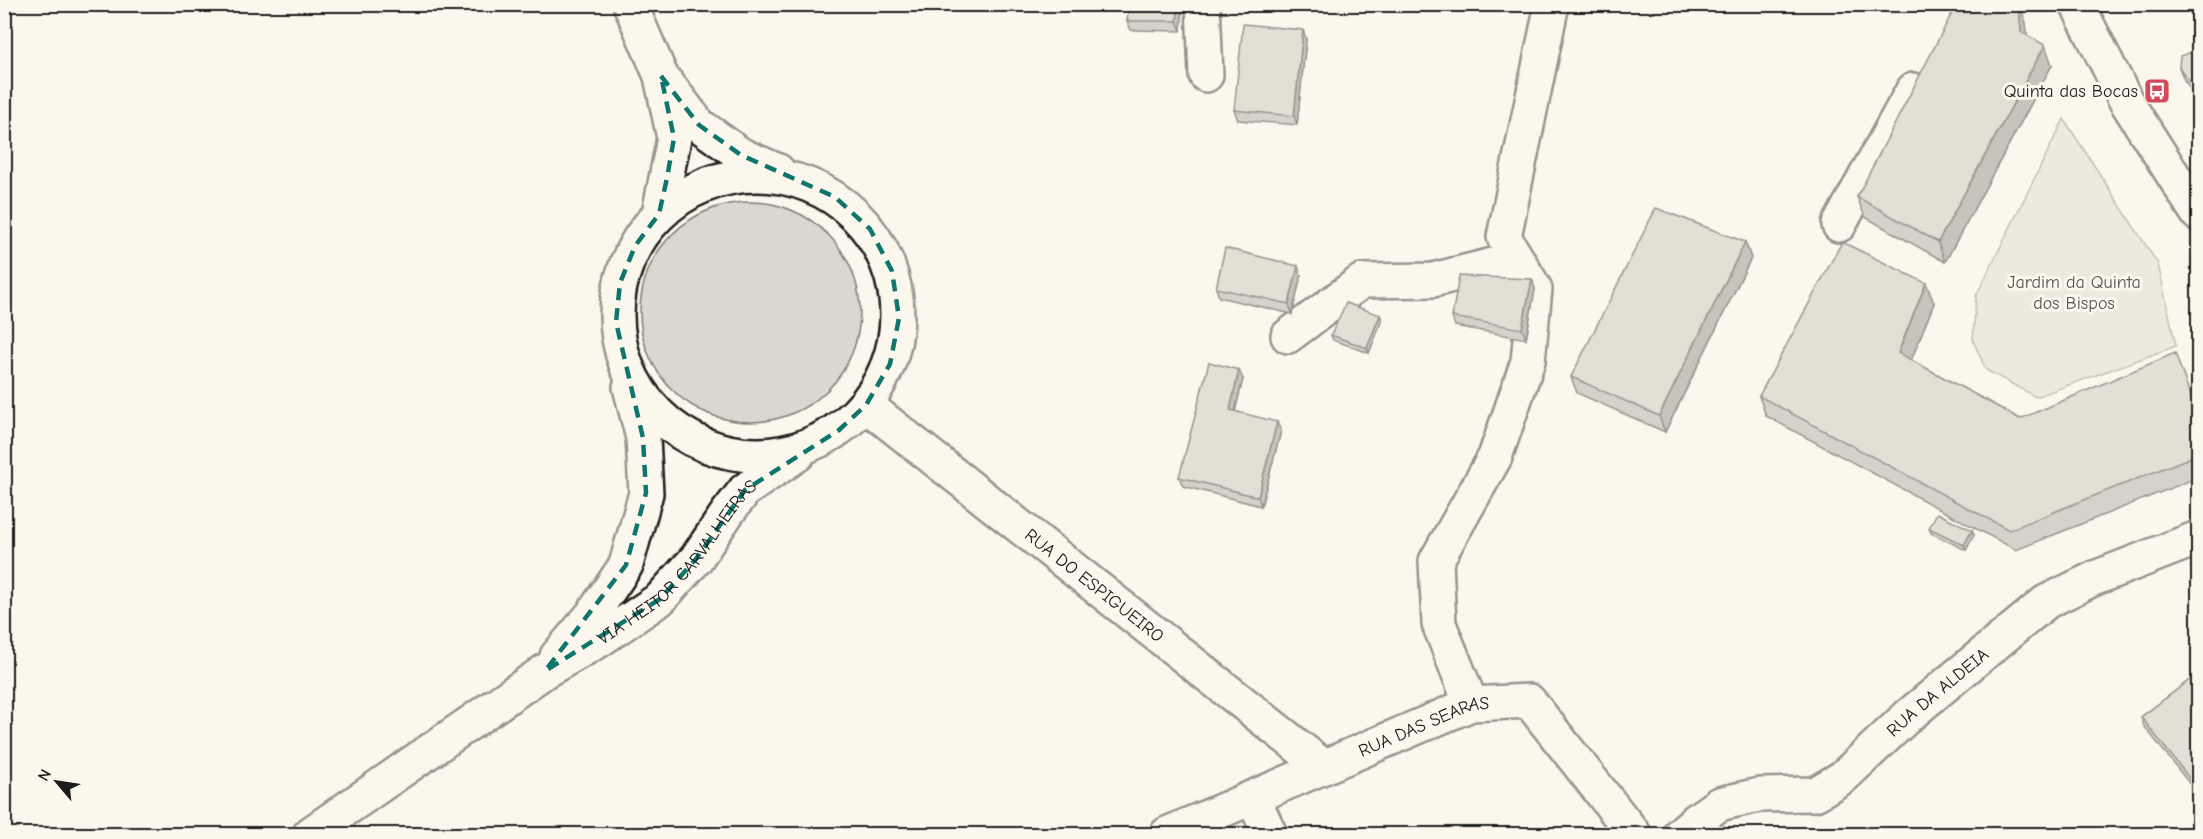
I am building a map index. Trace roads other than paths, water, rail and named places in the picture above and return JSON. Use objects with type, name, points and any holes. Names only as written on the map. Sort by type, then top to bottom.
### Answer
[{"type":"street","name":"VIA HEITOR CARVALHEIRAS","points":[[630,4],[661,76],[674,138],[659,214]]},
{"type":"street","points":[[1203,4],[1206,75]]},
{"type":"street","points":[[1472,704],[1439,624],[1436,561],[1495,457],[1528,361],[1535,289],[1504,237],[1552,4]]},
{"type":"street","points":[[2078,4],[2126,101],[2199,214]]},
{"type":"street","points":[[1839,225],[1926,68]]},
{"type":"street","name":"VIA HEITOR CARVALHEIRAS","points":[[310,834],[544,671],[598,641],[660,599],[696,560],[745,490],[807,448],[839,430],[866,405],[890,364],[898,318],[892,271],[870,229],[835,197],[741,155],[699,125],[661,76]]},
{"type":"street","name":"VIA HEITOR CARVALHEIRAS","points":[[544,671],[592,615],[626,565],[646,493],[643,438],[616,322],[620,283],[634,246],[659,214],[698,187],[744,174],[792,177]]},
{"type":"street","points":[[1288,336],[1362,281],[1433,280],[1517,259]]},
{"type":"street","name":"VIA HEITOR CARVALHEIRAS","points":[[624,362],[645,401],[677,432],[718,451],[763,456],[807,448]]},
{"type":"street","name":"RUA DO ESPIGUEIRO","points":[[866,405],[1324,767]]},
{"type":"street","name":"RUA DA ALDEIA","points":[[1680,834],[1719,804],[1759,795],[1815,794],[1843,777],[1908,716],[2046,602],[2095,578],[2199,538]]},
{"type":"street","name":"RUA DAS SEARAS","points":[[1167,834],[1472,704],[1529,701],[1634,834]]},
{"type":"street","points":[[1253,798],[1270,834]]},
{"type":"place","name":"Quinta das Bocas","points":[[2157,91]]},
{"type":"park label","name":"Jardim da Quinta dos Bispos","points":[[2074,292]]}]
